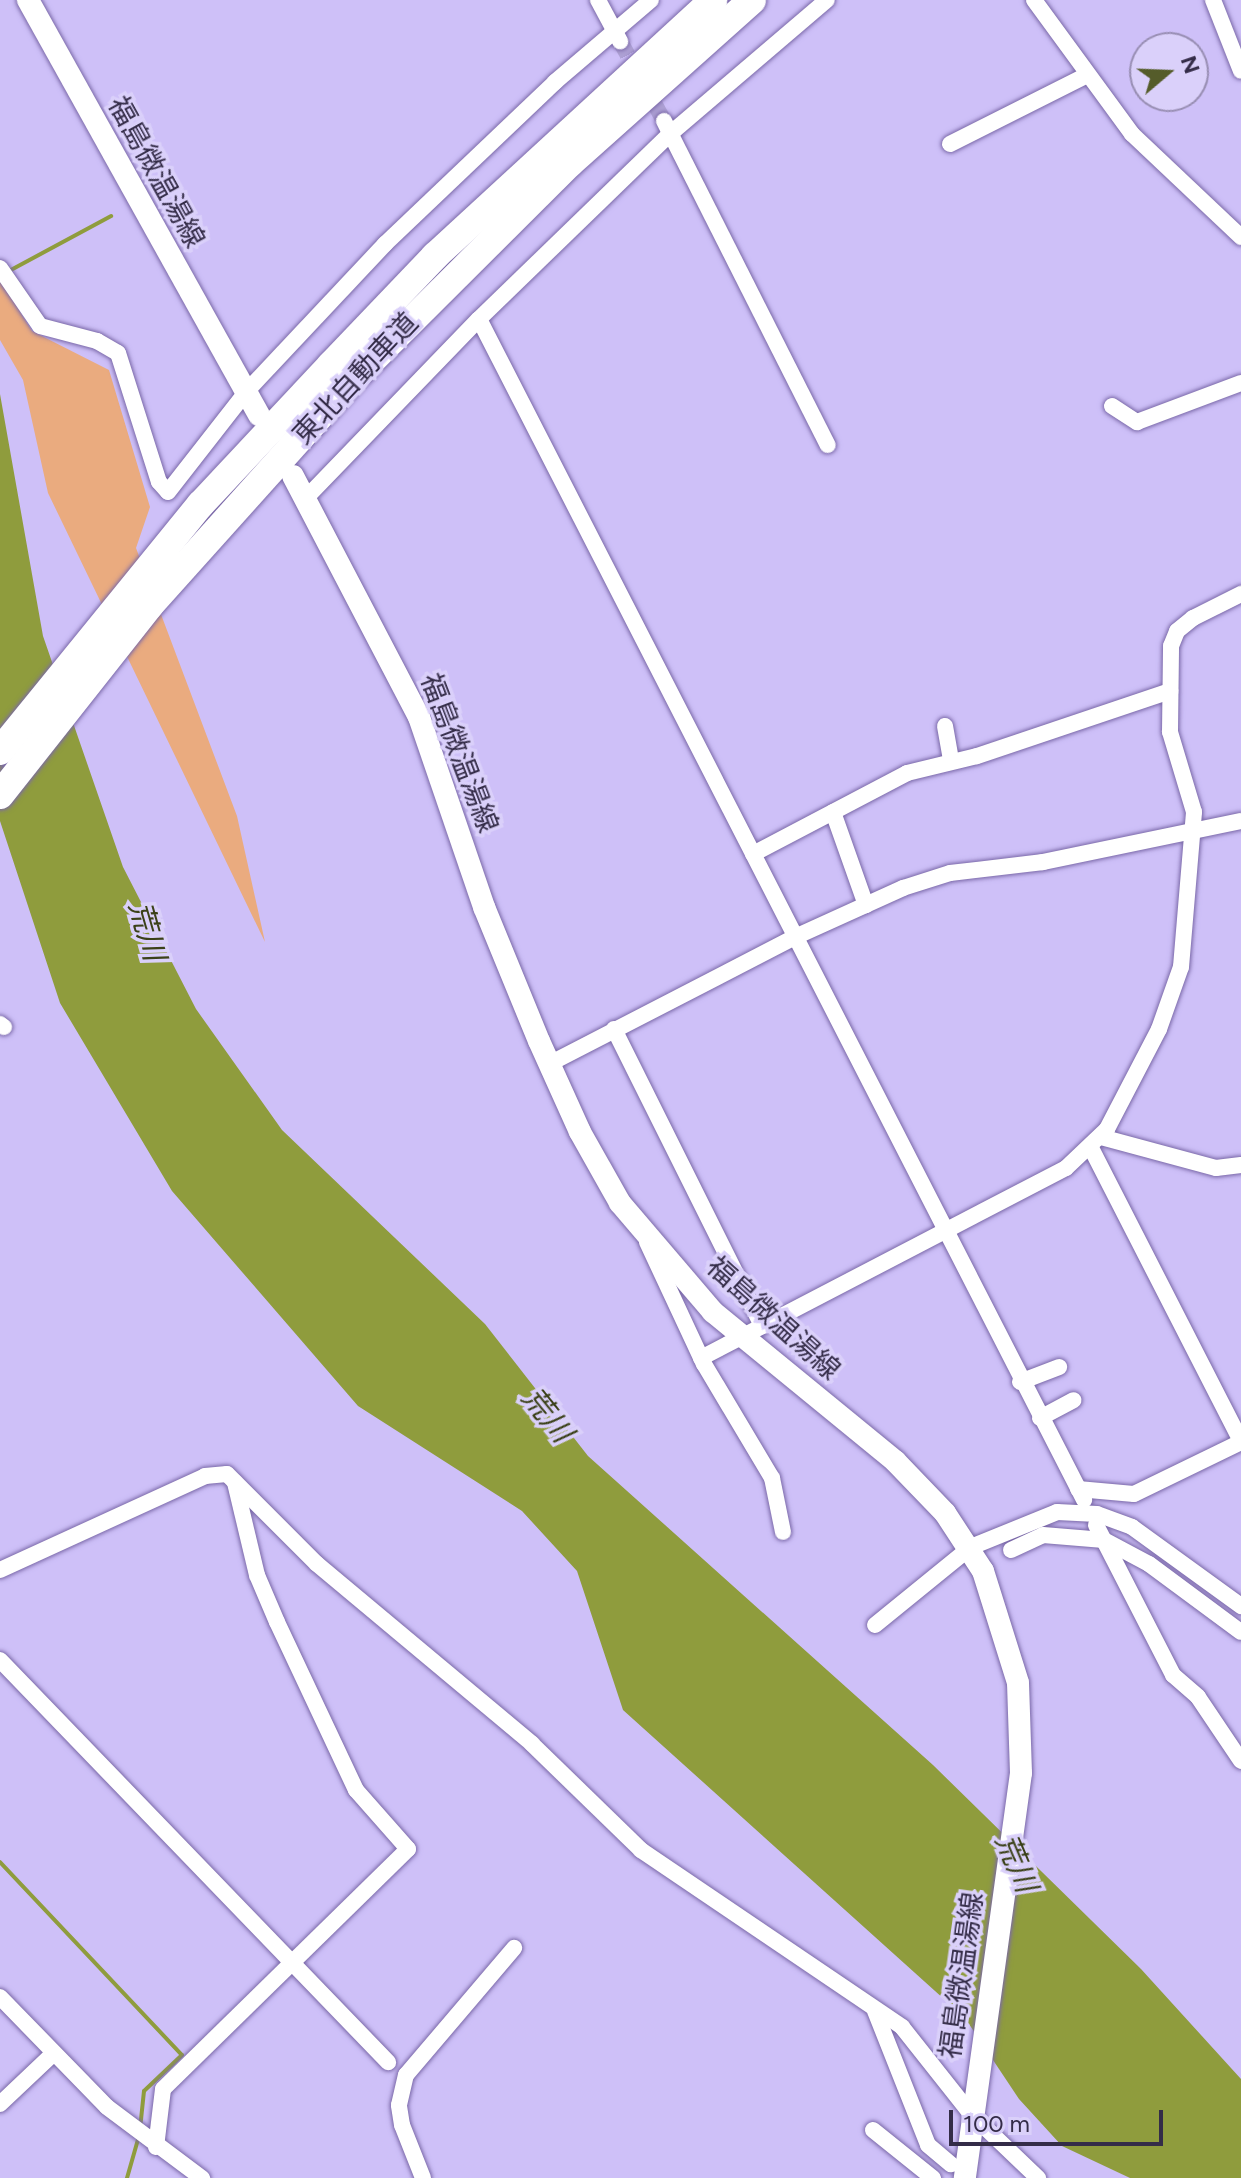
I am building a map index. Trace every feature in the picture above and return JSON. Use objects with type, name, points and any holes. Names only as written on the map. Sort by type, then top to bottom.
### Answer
[{"type":"highway","name":"東北自動車道","points":[[0,751],[435,256],[713,0]]},
{"type":"highway","name":"東北自動車道","points":[[0,795],[210,514],[454,273],[672,67],[752,0]]},
{"type":"main road","name":"福島微温湯線","points":[[28,0],[259,415]]},
{"type":"main road","name":"福島微温湯線","points":[[293,476],[419,717],[484,907],[580,1132],[642,1232],[713,1312],[752,1331],[895,1461],[971,1547],[999,1614],[1018,1683],[1021,1773],[981,2051],[958,2171]]},
{"type":"street","points":[[598,0],[617,35]]},
{"type":"street","points":[[0,268],[40,326],[97,341],[118,353],[159,482],[168,492],[246,392],[385,244],[617,35],[651,0]]},
{"type":"street","points":[[305,499],[667,128],[827,0]]},
{"type":"street","points":[[1034,0],[1087,75],[1170,175],[1241,237]]},
{"type":"street","points":[[1213,0],[1241,71]]},
{"type":"street","points":[[950,144],[1087,75]]},
{"type":"street","points":[[667,128],[828,445]]},
{"type":"street","points":[[479,319],[948,1230],[1020,1382],[1081,1495],[1134,1494],[1241,1441],[1096,1142]]},
{"type":"street","points":[[1112,406],[1137,422],[1241,383]]},
{"type":"street","points":[[701,1358],[1066,1168],[1096,1142],[1125,1100],[1171,1003],[1181,967],[1195,833],[1194,812],[1170,732],[1170,691],[1177,631],[1241,594]]},
{"type":"street","points":[[753,854],[907,773],[1170,691]]},
{"type":"street","points":[[945,726],[951,761]]},
{"type":"street","points":[[833,812],[866,905]]},
{"type":"street","points":[[549,1064],[795,937],[866,905],[950,873],[1002,869],[1195,833],[1241,821]]},
{"type":"street","points":[[614,1029],[752,1331]]},
{"type":"street","points":[[1096,1142],[1216,1168],[1241,1165]]},
{"type":"street","points":[[642,1232],[701,1358],[772,1478],[783,1532]]},
{"type":"street","points":[[1020,1382],[1059,1367]]},
{"type":"street","points":[[1040,1418],[1074,1400]]},
{"type":"street","points":[[0,1570],[205,1476],[227,1474],[317,1564],[532,1744],[641,1850],[902,2027],[971,2114],[1038,2178]]},
{"type":"street","points":[[156,2147],[163,2089],[408,1849],[356,1790],[257,1575],[235,1483]]},
{"type":"street","points":[[875,1625],[971,1547],[1044,1514],[1097,1514],[1154,1540],[1241,1606]]},
{"type":"street","points":[[1100,1533],[1173,1675],[1198,1697],[1241,1761]]},
{"type":"street","points":[[1011,1550],[1043,1535],[1100,1533],[1149,1564],[1241,1632]]},
{"type":"street","points":[[0,1660],[388,2062]]},
{"type":"street","points":[[423,2178],[402,2125],[399,2105],[406,2075],[514,1948]]},
{"type":"street","points":[[0,1997],[54,2053],[156,2147],[202,2178]]},
{"type":"street","points":[[872,2006],[928,2145],[958,2171]]},
{"type":"street","points":[[0,2104],[54,2053]]},
{"type":"street","points":[[873,2130],[933,2178]]},
{"type":"shaded area","points":[[0,280],[32,331],[109,370],[150,507],[136,548],[237,816],[265,942],[48,493],[23,380],[0,340]]},
{"type":"water","name":"荒川","points":[[0,394],[43,636],[123,867],[196,1009],[282,1130],[485,1324],[588,1456],[933,1765],[1141,1969],[1241,2079],[1241,2178],[1130,2178],[1062,2146],[1019,2099],[965,2018],[623,1710],[577,1571],[522,1511],[358,1406],[172,1191],[60,1003],[0,821]]},
{"type":"waterway","points":[[9,271],[111,216]]},
{"type":"waterway","points":[[0,1862],[182,2055],[144,2091],[140,2127]]},
{"type":"waterway","points":[[127,2178],[139,2136]]},
{"type":"tunnel","points":[[620,41],[664,121]]}]
